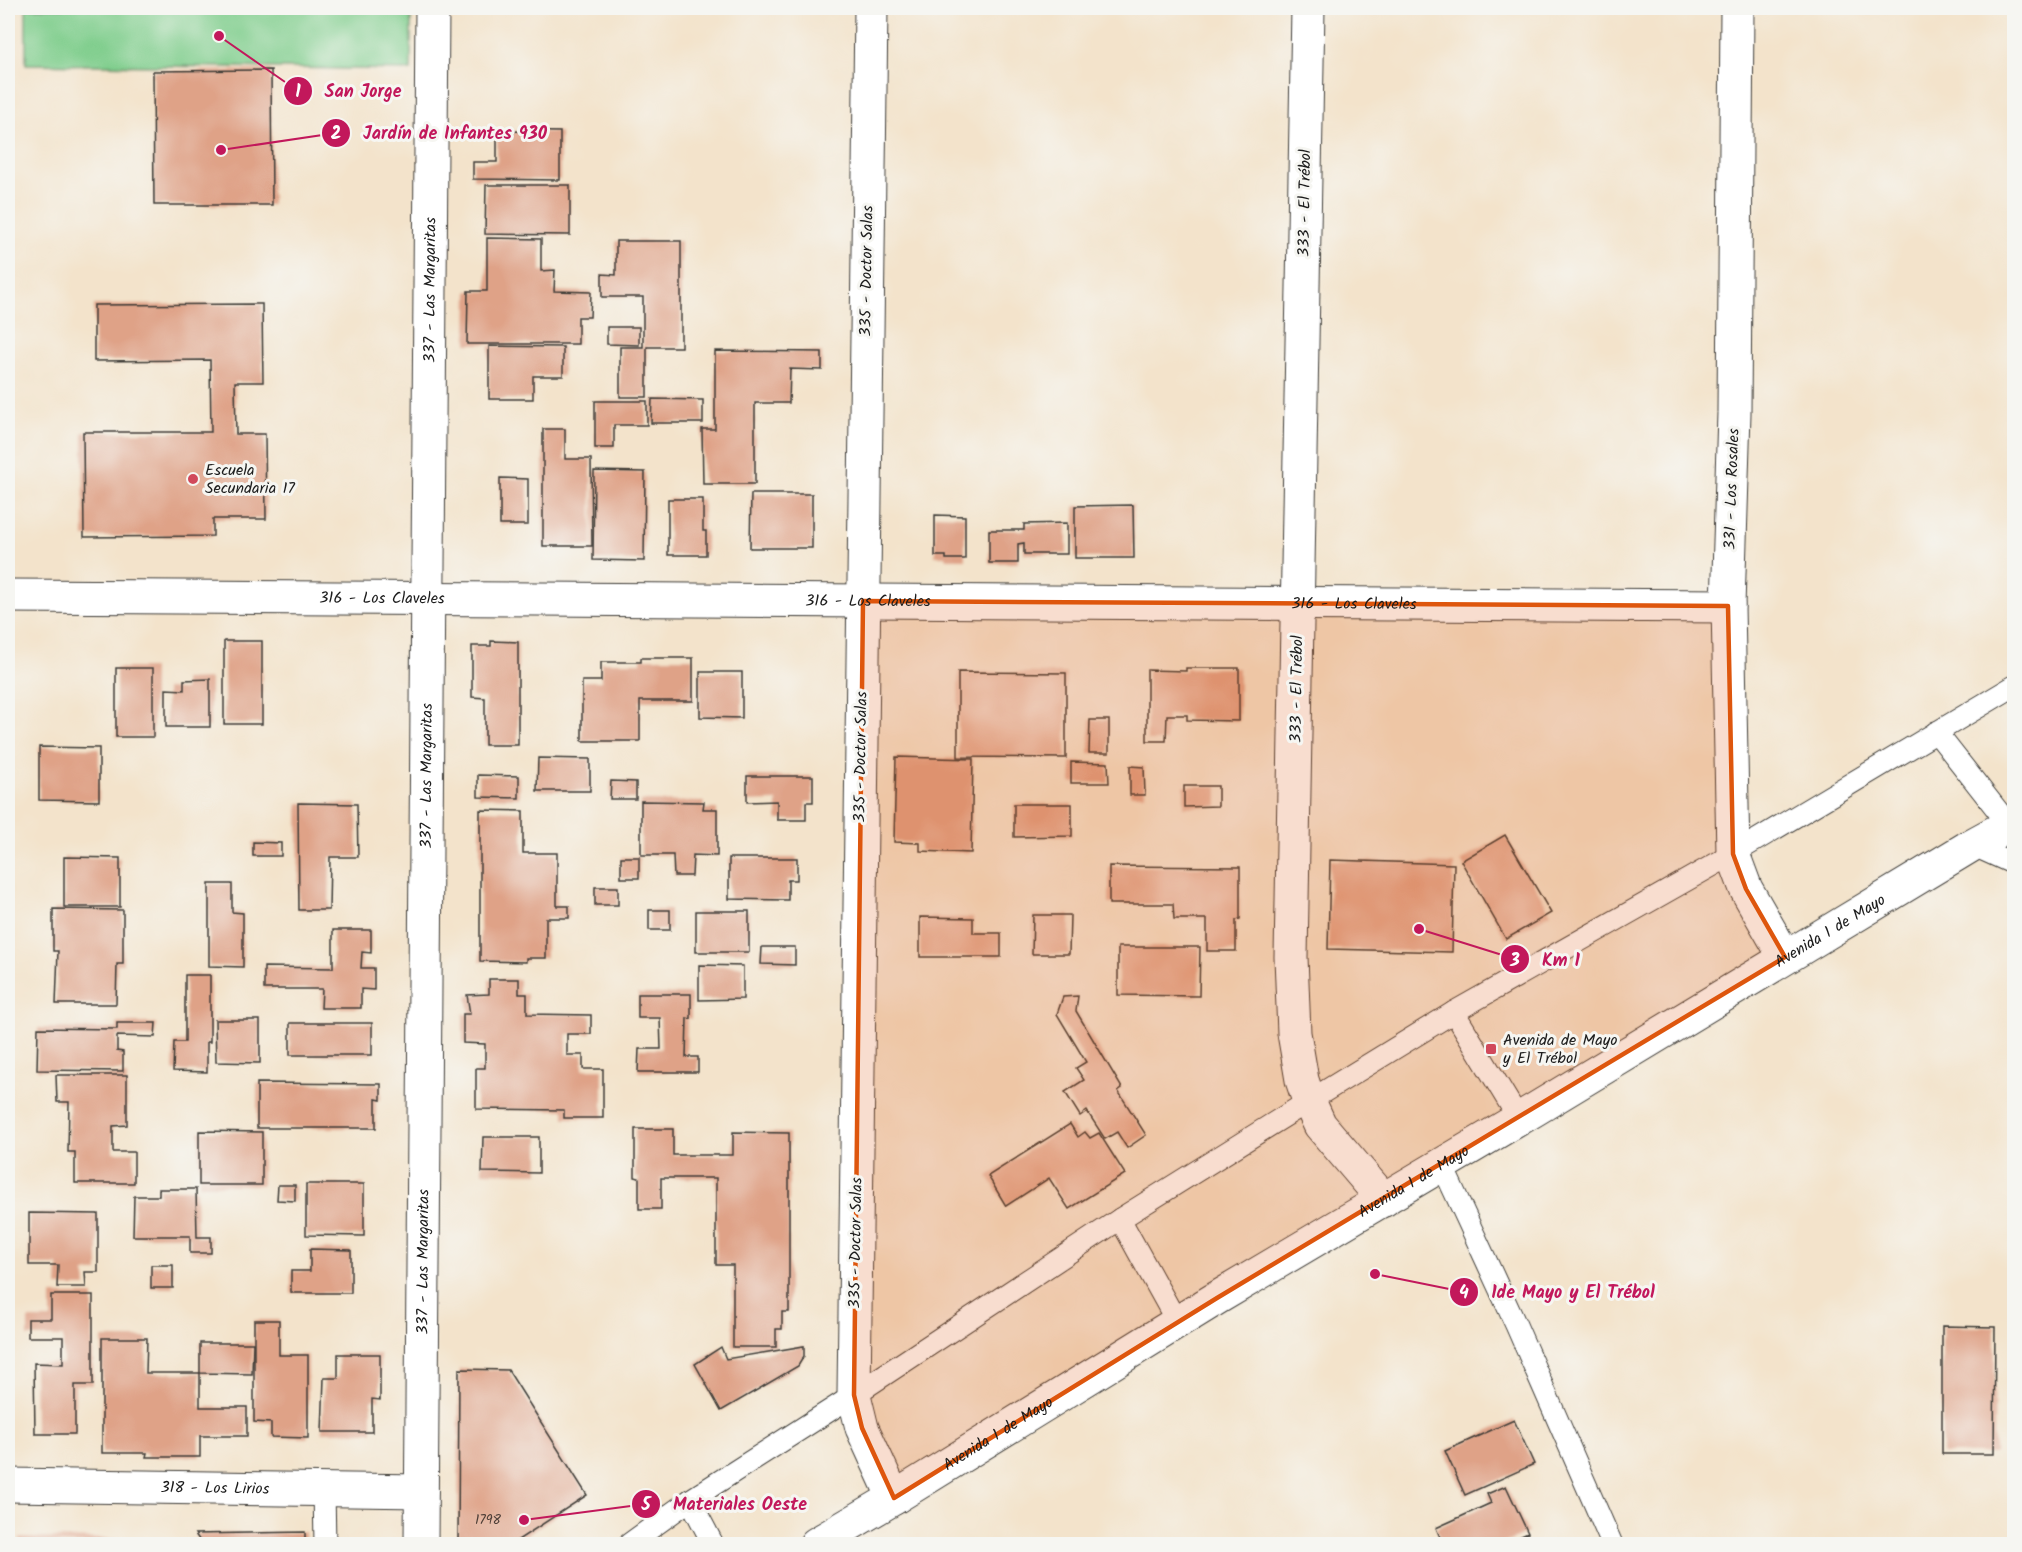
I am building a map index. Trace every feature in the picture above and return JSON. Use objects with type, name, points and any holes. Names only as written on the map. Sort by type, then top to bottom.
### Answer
[{"type":"street","name":"337 - Las Margaritas","points":[[421,1545],[432,8]]},
{"type":"street","name":"335 - Doctor Salas","points":[[871,8],[854,1395],[862,1428],[894,1498]]},
{"type":"street","name":"333 - El Trébol","points":[[1308,8],[1291,957],[1294,1033],[1302,1080],[1320,1125],[1384,1200]]},
{"type":"street","name":"331 - Los Rosales","points":[[1737,8],[1734,412],[1728,606],[1733,854],[1746,889],[1785,957]]},
{"type":"street","name":"316 - Los Claveles","points":[[8,596],[1728,606]]},
{"type":"street","name":"Avenida 1 de Mayo","points":[[816,1545],[1177,1322],[2012,823]]},
{"type":"street","name":"318 - Los Lirios","points":[[8,1485],[421,1491]]},
{"type":"lane","points":[[629,1545],[690,1500],[854,1395],[1120,1219],[1309,1101],[1454,1012],[1733,854],[2014,686]]},
{"type":"lane","points":[[1936,732],[2012,823]]},
{"type":"lane","points":[[1972,845],[2014,864]]},
{"type":"lane","points":[[1454,1012],[1519,1119]]},
{"type":"lane","points":[[1442,1165],[1516,1325],[1612,1545]]},
{"type":"lane","points":[[1120,1219],[1177,1322]]},
{"type":"lane","points":[[324,1490],[327,1539]]},
{"type":"lane","points":[[690,1500],[713,1545]]},
{"type":"highlighted area","points":[[863,601],[1728,606],[1733,854],[1746,889],[1785,957],[1217,1298],[894,1498],[862,1428],[854,1395]]},
{"type":"green space","points":[[26,8],[411,8],[411,70],[26,64]]},
{"type":"building","points":[[271,70],[272,205],[154,205],[153,71]]},
{"type":"building","points":[[497,131],[560,132],[560,180],[473,179],[473,162],[497,162]]},
{"type":"building","points":[[486,185],[570,185],[570,235],[485,234]]},
{"type":"building","points":[[487,238],[541,239],[541,271],[555,270],[554,291],[591,292],[590,317],[578,317],[578,344],[467,344],[468,291],[487,291]]},
{"type":"building","points":[[616,241],[681,241],[681,347],[647,347],[647,397],[620,397],[620,347],[643,347],[643,297],[602,297],[602,274],[616,275]]},
{"type":"building","points":[[262,304],[263,382],[235,382],[236,434],[265,434],[266,519],[213,519],[213,536],[84,537],[83,432],[211,432],[210,360],[94,361],[94,305]]},
{"type":"building","points":[[607,327],[639,327],[639,345],[607,344]]},
{"type":"building","points":[[489,346],[563,347],[563,376],[533,376],[533,399],[489,399]]},
{"type":"building","points":[[715,351],[822,352],[822,370],[790,369],[789,403],[755,403],[755,484],[703,484],[702,429],[715,429]]},
{"type":"building","points":[[652,399],[703,400],[703,423],[651,423]]},
{"type":"building","points":[[595,401],[647,401],[647,425],[614,425],[614,448],[595,448]]},
{"type":"building","points":[[543,429],[565,429],[565,459],[591,459],[592,546],[543,546]]},
{"type":"building","points":[[594,471],[645,472],[644,561],[593,560]]},
{"type":"building","points":[[500,478],[528,479],[528,525],[500,525]]},
{"type":"building","points":[[751,494],[812,494],[812,548],[750,548]]},
{"type":"building","points":[[668,499],[703,499],[706,555],[668,555]]},
{"type":"building","points":[[1133,505],[1134,558],[1075,558],[1075,506]]},
{"type":"building","points":[[935,515],[965,516],[965,559],[946,559],[946,556],[935,556]]},
{"type":"building","points":[[1067,523],[1067,554],[1024,554],[1024,543],[1018,544],[1018,563],[989,563],[989,530],[1024,530],[1024,524]]},
{"type":"building","points":[[224,641],[262,641],[262,724],[224,724]]},
{"type":"building","points":[[491,641],[518,642],[518,745],[485,745],[485,698],[472,697],[472,646],[491,646]]},
{"type":"building","points":[[641,658],[693,658],[693,701],[640,701],[640,741],[582,741],[582,681],[601,681],[601,662],[641,662]]},
{"type":"building","points":[[116,668],[153,668],[153,737],[116,737]]},
{"type":"building","points":[[1186,668],[1239,668],[1239,721],[1187,720],[1187,715],[1167,715],[1166,741],[1147,741],[1147,670],[1186,671]]},
{"type":"building","points":[[700,672],[742,672],[742,718],[700,717]]},
{"type":"building","points":[[958,672],[1066,673],[1066,758],[958,757]]},
{"type":"building","points":[[210,679],[210,727],[166,727],[166,689],[184,690],[184,680]]},
{"type":"building","points":[[1090,720],[1109,720],[1109,753],[1089,753]]},
{"type":"building","points":[[39,747],[99,748],[99,801],[39,800]]},
{"type":"building","points":[[896,757],[973,759],[971,853],[920,851],[920,843],[894,842]]},
{"type":"building","points":[[538,758],[590,759],[590,791],[537,791]]},
{"type":"building","points":[[1071,762],[1108,763],[1109,783],[1071,783]]},
{"type":"building","points":[[1130,766],[1144,767],[1145,795],[1130,795]]},
{"type":"building","points":[[478,775],[519,776],[519,798],[478,797]]},
{"type":"building","points":[[747,776],[813,776],[813,802],[806,802],[806,820],[777,820],[777,801],[747,802]]},
{"type":"building","points":[[611,781],[636,782],[636,799],[610,799]]},
{"type":"building","points":[[1184,786],[1218,786],[1218,806],[1184,807]]},
{"type":"building","points":[[641,801],[704,802],[703,809],[717,809],[717,856],[693,855],[692,876],[674,876],[673,855],[641,855]]},
{"type":"building","points":[[298,803],[357,804],[358,857],[330,857],[329,910],[299,910]]},
{"type":"building","points":[[1014,804],[1072,804],[1072,836],[1014,837]]},
{"type":"building","points":[[480,810],[523,811],[523,853],[557,853],[557,906],[569,906],[569,918],[546,918],[546,958],[526,958],[526,962],[480,961]]},
{"type":"building","points":[[1505,835],[1551,913],[1506,939],[1461,861]]},
{"type":"building","points":[[253,842],[281,843],[281,856],[253,856]]},
{"type":"building","points":[[64,857],[120,858],[120,907],[64,907]]},
{"type":"building","points":[[621,857],[639,857],[639,878],[621,878]]},
{"type":"building","points":[[729,858],[797,858],[797,880],[788,880],[788,900],[729,899]]},
{"type":"building","points":[[1330,860],[1454,864],[1452,952],[1328,949]]},
{"type":"building","points":[[1109,866],[1240,867],[1240,919],[1236,920],[1236,951],[1207,951],[1207,919],[1174,919],[1173,904],[1109,904]]},
{"type":"building","points":[[209,884],[232,884],[232,912],[243,913],[243,967],[209,966]]},
{"type":"building","points":[[595,887],[618,887],[618,905],[595,905]]},
{"type":"building","points":[[53,909],[123,910],[123,964],[117,964],[116,1004],[56,1004],[58,951],[53,951]]},
{"type":"building","points":[[649,910],[670,910],[670,930],[649,930]]},
{"type":"building","points":[[696,911],[749,911],[749,952],[696,952]]},
{"type":"building","points":[[1033,915],[1070,915],[1069,954],[1032,954]]},
{"type":"building","points":[[920,917],[973,918],[973,933],[1001,933],[1001,957],[920,957]]},
{"type":"building","points":[[333,930],[371,930],[371,953],[362,952],[361,968],[374,968],[374,990],[361,989],[361,1008],[321,1008],[322,989],[264,989],[264,967],[333,968]]},
{"type":"building","points":[[762,947],[795,947],[795,965],[761,964]]},
{"type":"building","points":[[1118,947],[1200,947],[1199,996],[1118,995]]},
{"type":"building","points":[[699,965],[743,966],[743,999],[699,1000]]},
{"type":"building","points":[[185,975],[210,975],[210,1042],[207,1042],[207,1072],[173,1071],[174,1042],[185,1042]]},
{"type":"building","points":[[489,979],[519,979],[519,994],[527,994],[527,1014],[591,1015],[591,1034],[567,1034],[567,1055],[583,1055],[583,1069],[603,1069],[603,1118],[564,1118],[564,1110],[476,1109],[476,1068],[485,1068],[485,1044],[463,1043],[463,1014],[470,1014],[467,995],[489,994]]},
{"type":"building","points":[[638,994],[691,994],[691,1019],[687,1018],[686,1057],[698,1057],[698,1072],[638,1072],[639,1049],[661,1049],[660,1018],[638,1018]]},
{"type":"building","points":[[1078,996],[1076,1011],[1122,1088],[1118,1091],[1146,1135],[1127,1148],[1117,1132],[1105,1139],[1087,1111],[1080,1116],[1065,1092],[1084,1080],[1076,1068],[1086,1062],[1057,1014],[1063,997]]},
{"type":"building","points":[[215,1020],[260,1020],[260,1063],[216,1062]]},
{"type":"building","points":[[117,1023],[156,1023],[155,1037],[117,1036],[117,1051],[123,1052],[123,1071],[37,1070],[38,1028],[117,1029]]},
{"type":"building","points":[[290,1023],[372,1023],[372,1055],[290,1055]]},
{"type":"building","points":[[56,1075],[127,1075],[127,1125],[113,1126],[113,1152],[134,1152],[134,1183],[75,1183],[75,1152],[68,1152],[69,1102],[57,1102]]},
{"type":"building","points":[[257,1083],[381,1084],[381,1100],[376,1099],[376,1128],[257,1128]]},
{"type":"building","points":[[1070,1124],[1078,1137],[1085,1132],[1090,1138],[1099,1133],[1125,1174],[1069,1209],[1049,1178],[1006,1206],[988,1176]]},
{"type":"building","points":[[635,1129],[673,1129],[673,1155],[733,1155],[733,1132],[789,1133],[789,1312],[782,1312],[782,1329],[776,1329],[776,1347],[733,1347],[733,1265],[716,1265],[716,1178],[661,1178],[661,1209],[639,1209],[639,1178],[635,1177]]},
{"type":"building","points":[[199,1131],[262,1132],[262,1185],[199,1185]]},
{"type":"building","points":[[483,1137],[539,1137],[539,1173],[482,1172]]},
{"type":"building","points":[[306,1184],[364,1184],[364,1236],[306,1235]]},
{"type":"building","points":[[278,1185],[295,1185],[295,1201],[277,1200]]},
{"type":"building","points":[[159,1189],[196,1189],[197,1237],[211,1237],[211,1253],[190,1253],[190,1236],[133,1236],[134,1196],[159,1196]]},
{"type":"building","points":[[29,1213],[98,1214],[98,1272],[85,1272],[86,1287],[57,1287],[58,1265],[29,1265]]},
{"type":"building","points":[[310,1249],[351,1250],[351,1293],[291,1293],[291,1271],[310,1271]]},
{"type":"building","points":[[151,1265],[173,1265],[173,1288],[151,1288]]},
{"type":"building","points":[[51,1295],[93,1295],[93,1385],[75,1385],[75,1434],[35,1434],[34,1363],[63,1364],[63,1337],[28,1337],[28,1319],[51,1319]]},
{"type":"building","points":[[254,1320],[279,1320],[279,1355],[308,1355],[308,1438],[271,1437],[271,1423],[254,1422]]},
{"type":"building","points":[[1942,1326],[1995,1327],[1994,1454],[1942,1454]]},
{"type":"building","points":[[102,1338],[147,1338],[146,1373],[200,1373],[200,1407],[247,1407],[247,1436],[200,1436],[200,1457],[146,1457],[147,1453],[102,1453]]},
{"type":"building","points":[[200,1343],[253,1343],[252,1374],[200,1373]]},
{"type":"building","points":[[804,1346],[804,1356],[798,1366],[721,1411],[695,1364],[721,1347],[726,1359]]},
{"type":"building","points":[[338,1354],[380,1354],[380,1400],[372,1399],[372,1432],[322,1432],[324,1378],[338,1378]]},
{"type":"building","points":[[459,1369],[508,1370],[587,1495],[512,1544],[458,1544]]},
{"type":"building","points":[[1514,1420],[1534,1464],[1465,1495],[1445,1451]]},
{"type":"building","points":[[1506,1486],[1528,1533],[1503,1544],[1443,1544],[1436,1528],[1491,1503],[1487,1494]]},
{"type":"building","points":[[305,1532],[305,1544],[202,1544],[195,1534]]},
{"type":"building","points":[[20,1538],[131,1539],[131,1544],[20,1544]]},
{"type":"place","name":"San Jorge","points":[[219,36]]},
{"type":"place","name":"Jardín de Infantes 930","points":[[221,150]]},
{"type":"place","name":"Escuela Secundaria 17","points":[[193,479]]},
{"type":"place","name":"Km 1","points":[[1419,929]]},
{"type":"place","name":"Avenida de Mayo y El Trébol","points":[[1491,1049]]},
{"type":"place","name":"1de Mayo y El Trébol","points":[[1375,1274]]},
{"type":"place","name":"Materiales Oeste","points":[[524,1520]]}]
